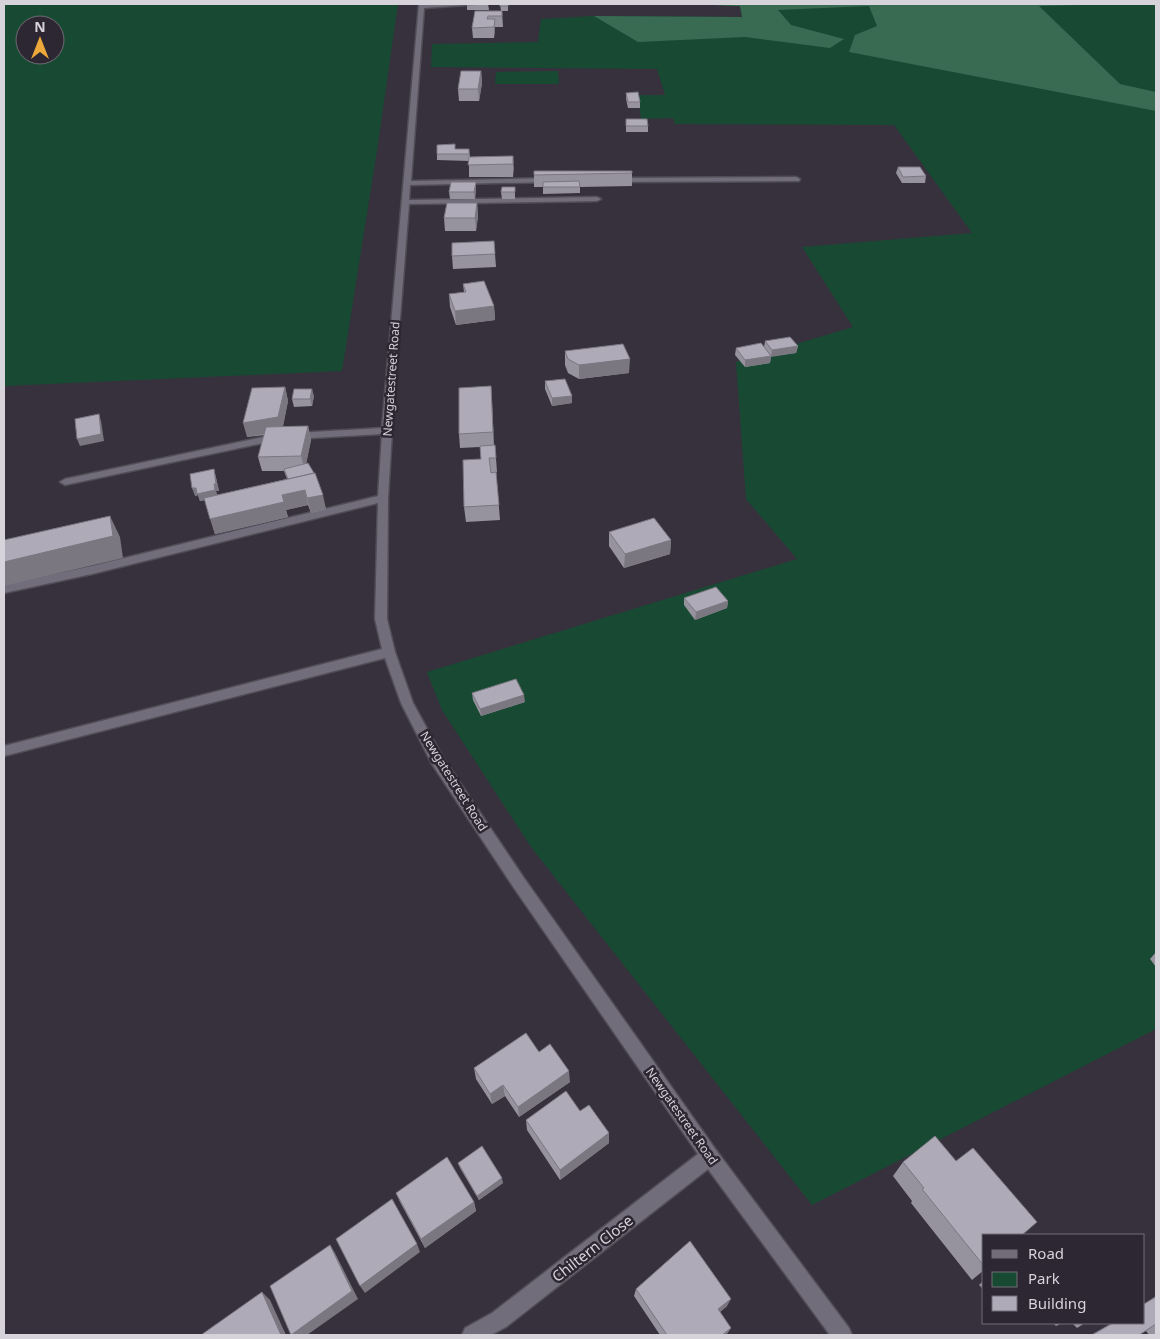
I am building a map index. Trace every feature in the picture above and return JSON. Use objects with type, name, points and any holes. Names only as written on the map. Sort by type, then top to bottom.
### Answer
[{"type":"street","points":[[422,5],[463,5]]},
{"type":"street","name":"Newgatestreet Road","points":[[422,5],[409,183],[387,430],[381,619],[389,652],[407,703],[437,760],[710,1156],[842,1335]]},
{"type":"street","points":[[609,180],[796,179]]},
{"type":"street","points":[[409,183],[562,180]]},
{"type":"street","points":[[406,202],[597,200]]},
{"type":"street","points":[[65,482],[276,437],[387,430]]},
{"type":"street","points":[[4,589],[92,570],[384,498]]},
{"type":"street","points":[[4,751],[389,652]]},
{"type":"street","name":"Chiltern Close","points":[[472,1335],[498,1320],[710,1156]]},
{"type":"green space","points":[[4,4],[398,4],[342,371],[4,386]]},
{"type":"green space","points":[[685,4],[1156,4],[1156,1029],[812,1205],[531,847],[442,710],[427,672],[797,559],[746,499],[736,362],[853,327],[802,247],[972,233],[894,125],[675,124],[673,118],[641,119],[638,95],[665,95],[657,69],[431,67],[432,44],[538,42],[541,19],[594,16],[742,17],[740,6]]},
{"type":"green space","points":[[685,4],[1116,4],[1039,6],[1120,84],[1156,92],[1156,111],[849,52],[855,35],[877,26],[869,6],[778,10],[791,25],[844,39],[830,48],[745,37],[638,42],[594,16],[742,17],[740,6]]},
{"type":"green space","points":[[558,71],[559,84],[495,84],[496,72]]},
{"type":"building","points":[[500,4],[508,4],[508,6],[500,6]]},
{"type":"building","points":[[475,11],[502,11],[502,16],[488,16],[487,19],[495,19],[494,27],[472,28]]},
{"type":"building","points":[[461,71],[481,71],[478,89],[458,89]]},
{"type":"building","points":[[638,92],[640,102],[628,102],[626,93]]},
{"type":"building","points":[[626,119],[647,119],[648,126],[626,126]]},
{"type":"building","points":[[455,144],[455,149],[469,149],[469,154],[437,154],[437,145]]},
{"type":"building","points":[[513,156],[513,164],[468,165],[469,157]]},
{"type":"building","points":[[898,167],[920,167],[926,176],[903,177]]},
{"type":"building","points":[[534,171],[632,171],[632,173],[534,175]]},
{"type":"building","points":[[579,181],[580,187],[543,187],[543,182]]},
{"type":"building","points":[[451,182],[476,182],[474,192],[449,192]]},
{"type":"building","points":[[502,187],[515,187],[515,192],[501,192]]},
{"type":"building","points":[[447,203],[477,203],[475,218],[444,218]]},
{"type":"building","points":[[494,241],[495,254],[452,256],[452,243]]},
{"type":"building","points":[[484,281],[494,306],[455,311],[449,294],[466,292],[463,284]]},
{"type":"building","points":[[790,337],[798,346],[772,350],[765,341]]},
{"type":"building","points":[[761,343],[771,356],[745,360],[736,348]]},
{"type":"building","points":[[623,344],[630,359],[579,365],[568,359],[565,351]]},
{"type":"building","points":[[565,379],[572,396],[552,398],[545,381]]},
{"type":"building","points":[[491,386],[493,432],[459,434],[459,388]]},
{"type":"building","points":[[285,387],[278,417],[243,423],[252,388]]},
{"type":"building","points":[[294,389],[312,389],[310,399],[292,399]]},
{"type":"building","points":[[99,414],[101,434],[77,439],[75,419]]},
{"type":"building","points":[[308,426],[301,456],[258,457],[266,427]]},
{"type":"building","points":[[495,445],[496,458],[489,458],[491,473],[496,472],[499,505],[464,507],[463,460],[481,459],[480,446]]},
{"type":"building","points":[[308,463],[314,473],[288,479],[284,469]]},
{"type":"building","points":[[214,469],[215,490],[197,494],[196,488],[192,488],[190,474]]},
{"type":"building","points":[[315,473],[323,495],[307,498],[305,490],[282,495],[284,502],[210,519],[204,498]]},
{"type":"building","points":[[110,516],[113,536],[4,562],[4,540]]},
{"type":"building","points":[[654,518],[671,540],[625,554],[609,532]]},
{"type":"building","points":[[716,587],[728,601],[696,612],[684,598]]},
{"type":"building","points":[[516,679],[524,695],[480,709],[472,693]]},
{"type":"building","points":[[526,1033],[539,1052],[550,1044],[569,1071],[518,1107],[503,1085],[490,1094],[474,1068]]},
{"type":"building","points":[[566,1091],[580,1111],[589,1105],[609,1133],[560,1170],[526,1120]]},
{"type":"building","points":[[935,1136],[956,1161],[973,1148],[1037,1222],[1023,1234],[982,1234],[982,1264],[922,1189],[924,1188],[903,1162]]},
{"type":"building","points":[[482,1146],[502,1178],[477,1196],[458,1163]]},
{"type":"building","points":[[447,1157],[474,1202],[421,1239],[396,1193]]},
{"type":"building","points":[[392,1199],[417,1244],[360,1286],[336,1239]]},
{"type":"building","points":[[690,1241],[731,1299],[718,1309],[731,1328],[722,1335],[667,1335],[636,1289]]},
{"type":"building","points":[[330,1245],[352,1291],[291,1335],[270,1286]]},
{"type":"building","points":[[262,1292],[281,1335],[201,1335]]},
{"type":"building","points":[[1156,1297],[1156,1324],[1139,1335],[1092,1335],[1111,1324],[1145,1324],[1145,1303]]}]
